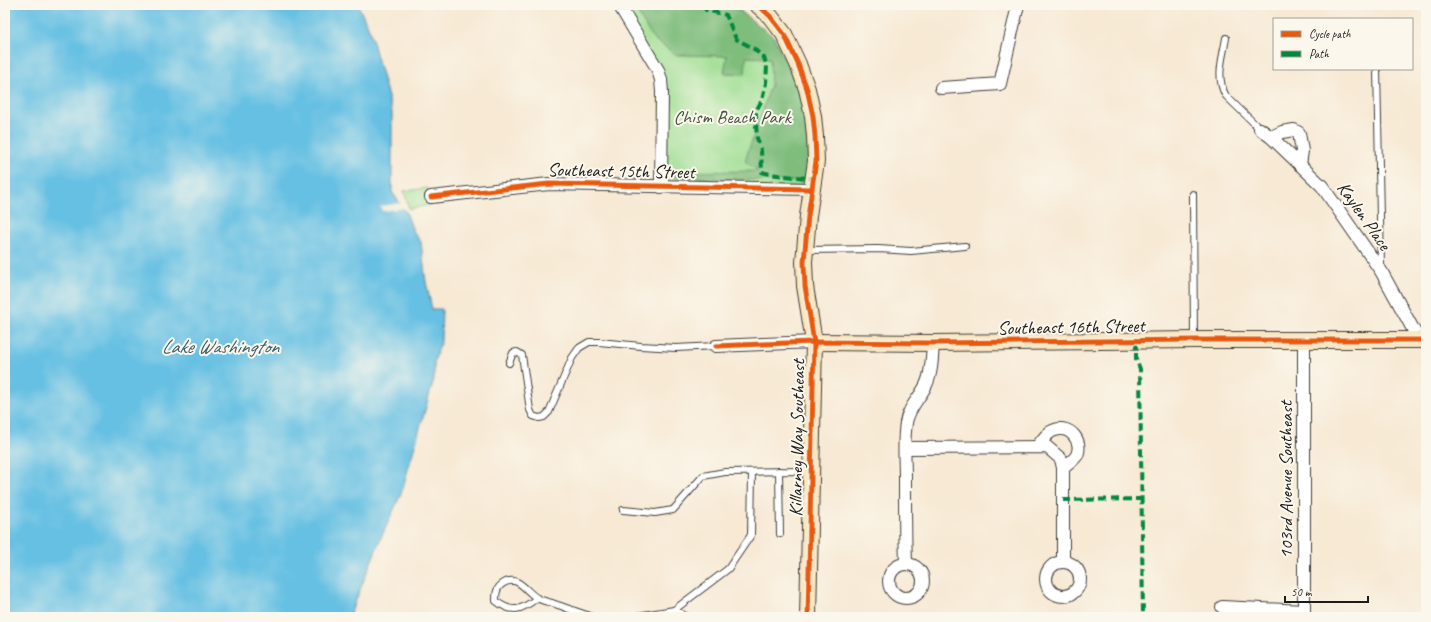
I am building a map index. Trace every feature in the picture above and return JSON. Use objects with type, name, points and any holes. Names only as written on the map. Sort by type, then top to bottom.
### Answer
[{"type":"street","points":[[619,5],[655,63],[661,80],[661,187]]},
{"type":"street","name":"Killarney Way Southeast","points":[[758,5],[770,16],[784,34],[798,64],[807,89],[813,116],[815,136],[816,161],[804,250],[805,286],[814,342],[808,617]]},
{"type":"street","points":[[942,88],[1000,84],[1018,5]]},
{"type":"street","name":"Kaylen Place","points":[[1260,129],[1271,137],[1322,186],[1381,271],[1423,340]]},
{"type":"street","points":[[1271,137],[1282,132],[1294,130],[1299,134],[1302,151],[1300,165]]},
{"type":"street","name":"Southeast 15th Street","points":[[431,196],[549,184],[812,189]]},
{"type":"street","name":"Southeast 16th Street","points":[[716,346],[814,342],[933,344],[1194,340],[1423,340]]},
{"type":"street","name":"103rd Avenue Southeast","points":[[1222,608],[1304,611],[1304,340]]},
{"type":"street","points":[[906,563],[905,448],[908,416],[927,384],[930,373],[933,344]]},
{"type":"street","points":[[1037,447],[1050,433],[1055,430],[1065,430],[1074,435],[1078,444],[1077,454],[1063,468]]},
{"type":"street","points":[[905,448],[1047,447],[1061,459],[1063,468],[1063,562]]},
{"type":"lane","points":[[1226,38],[1220,76],[1222,90],[1226,96],[1260,129]]},
{"type":"lane","points":[[1377,70],[1381,271]]},
{"type":"lane","points":[[1193,194],[1194,340]]},
{"type":"lane","points":[[804,250],[878,249],[911,251],[964,246]]},
{"type":"lane","points":[[509,363],[513,353],[517,352],[522,355],[530,410],[533,416],[539,418],[544,417],[549,412],[572,358],[579,348],[589,342],[676,348],[716,346]]},
{"type":"lane","points":[[780,471],[780,534]]},
{"type":"lane","points":[[623,510],[655,513],[673,510],[703,476],[725,472],[812,471]]},
{"type":"lane","points":[[631,617],[674,610],[728,569],[751,535],[752,472]]},
{"type":"lane","points":[[537,598],[528,606],[516,610],[504,608],[496,601],[498,588],[502,583],[516,581],[527,588],[537,598],[592,617]]},
{"type":"lane","points":[[674,610],[688,617]]},
{"type":"green space","name":"Chism Beach Park","points":[[620,5],[734,5],[776,42],[809,119],[801,187],[661,187],[662,92]]},
{"type":"green space","points":[[633,5],[732,5],[774,37],[813,118],[808,182],[674,177],[675,172],[758,171],[745,161],[771,85],[770,58],[746,57],[745,74],[724,73],[727,56],[677,55],[653,39]]},
{"type":"green space","points":[[428,188],[430,205],[409,209],[404,191]]},
{"type":"water","name":"Lake Washington","points":[[5,5],[358,5],[370,31],[392,112],[392,192],[406,212],[413,231],[421,242],[426,282],[432,309],[442,309],[441,342],[434,362],[434,379],[401,494],[380,540],[349,617],[5,617]]},
{"type":"pier","points":[[402,203],[405,208],[382,211],[381,206]]},
{"type":"marked path","points":[[702,5],[706,10],[726,15],[736,39],[753,48],[764,58],[767,66],[766,83],[762,100],[756,111],[757,138],[761,150],[762,172],[775,175],[813,179]]},
{"type":"marked path","points":[[1136,341],[1136,359],[1140,369],[1143,617]]},
{"type":"marked path","points":[[1063,500],[1142,499]]},
{"type":"cycle path","points":[[758,5],[770,16],[784,34],[798,64],[807,89],[813,116],[815,136],[816,161],[808,216],[804,262],[805,286],[814,342],[808,617]]},
{"type":"cycle path","points":[[431,197],[549,184],[812,189]]},
{"type":"cycle path","points":[[716,346],[814,342],[933,343],[1194,340],[1426,340]]}]
